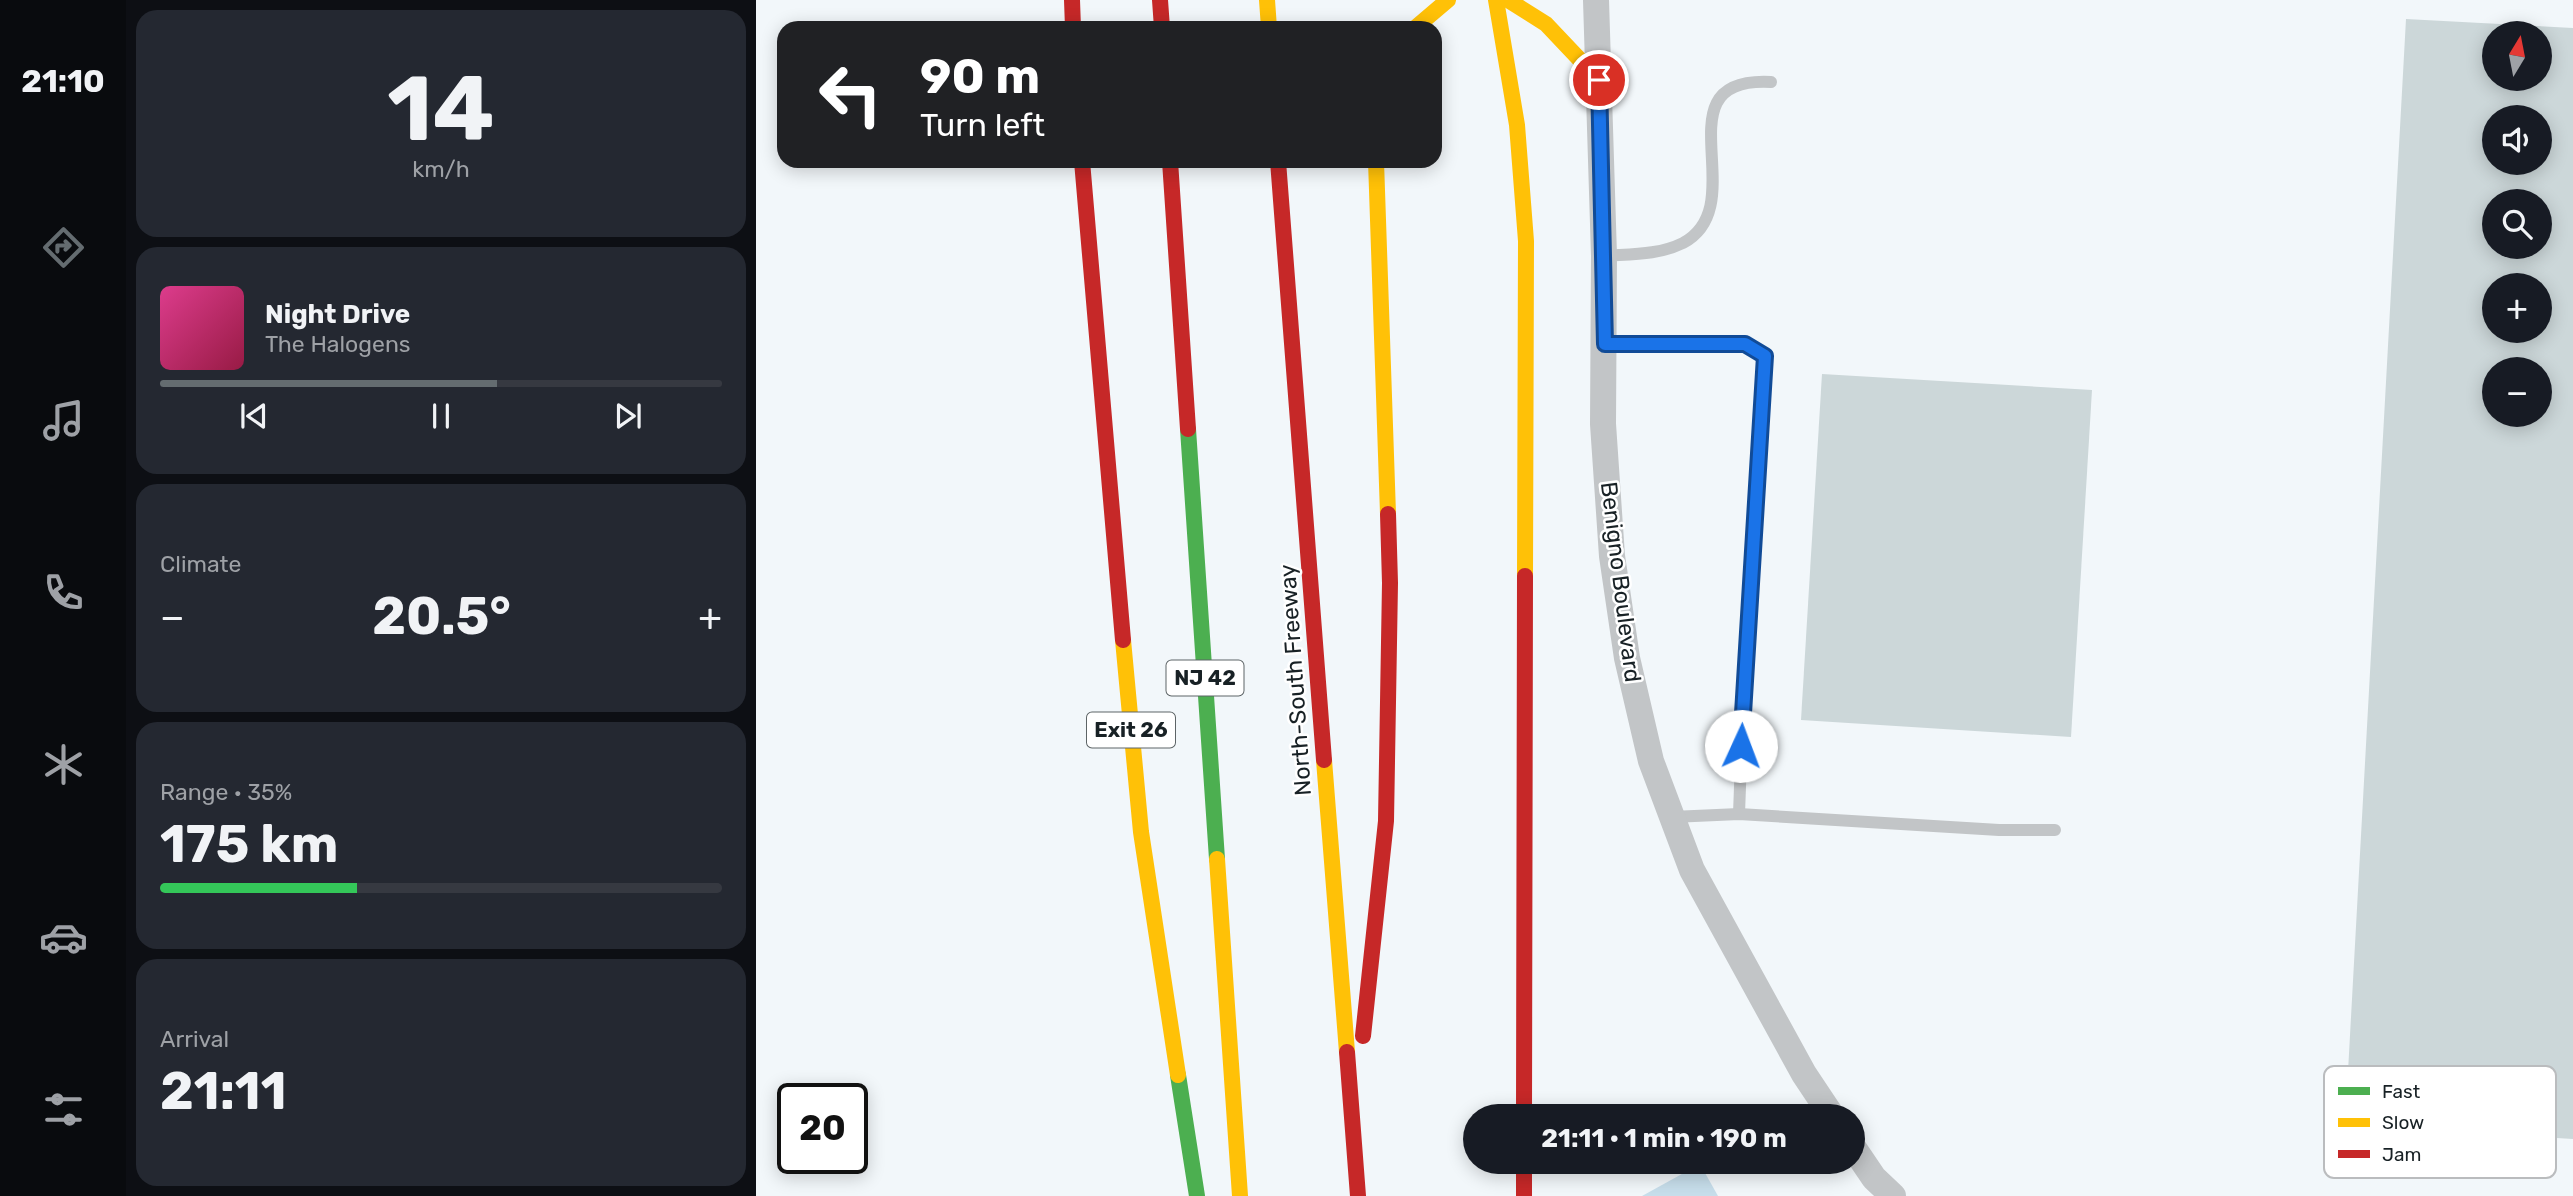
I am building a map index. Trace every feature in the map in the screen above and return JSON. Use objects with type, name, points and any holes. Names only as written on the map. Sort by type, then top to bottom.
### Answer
[{"type":"highway","points":[[1072,0],[1073,21]]},
{"type":"highway","points":[[1160,0],[1161,21]]},
{"type":"highway","points":[[1267,0],[1268,21]]},
{"type":"highway","points":[[1423,21],[1448,0]]},
{"type":"highway","points":[[1496,0],[1517,125],[1527,277],[1524,1104]]},
{"type":"highway","points":[[1508,0],[1548,24],[1599,80]]},
{"type":"highway","name":"Exit 26","points":[[1083,168],[1141,832],[1197,1196]]},
{"type":"highway","name":"NJ 42","points":[[1170,168],[1240,1196]]},
{"type":"highway","name":"North-South Freeway","points":[[1279,168],[1358,1196]]},
{"type":"highway","points":[[1353,1132],[1386,808],[1390,583],[1376,168]]},
{"type":"highway","points":[[1524,1174],[1524,1196]]},
{"type":"street","name":"Benigno Boulevard","points":[[1596,0],[1604,256],[1604,424],[1612,556],[1627,658],[1651,761],[1692,870],[1804,1074],[1824,1104]]},
{"type":"street","points":[[1865,1165],[1874,1178],[1893,1196]]},
{"type":"lane","points":[[1604,256],[1663,250],[1685,242],[1695,233],[1705,220],[1711,205],[1713,111],[1716,101],[1722,93],[1741,83],[1771,82]]},
{"type":"lane","points":[[1605,344],[1745,344],[1765,356],[1743,705],[1739,814]]},
{"type":"lane","points":[[1672,817],[1739,814],[1999,830],[2055,830]]},
{"type":"shaded area","points":[[1682,1174],[1706,1174],[1718,1196],[1642,1196]]},
{"type":"building","points":[[2406,19],[2482,23],[2482,91],[2552,91],[2552,27],[2573,28],[2573,1139],[2556,1138],[2556,1066],[2348,1066]]},
{"type":"building","points":[[1822,374],[2092,390],[2071,737],[1801,720]]},
{"type":"traffic: fast","points":[[1188,429],[1217,859]]},
{"type":"traffic: fast","points":[[1178,1075],[1197,1196]]},
{"type":"traffic: slow","points":[[1267,0],[1268,21]]},
{"type":"traffic: slow","points":[[1423,21],[1448,0]]},
{"type":"traffic: slow","points":[[1496,0],[1517,125],[1526,241],[1525,576]]},
{"type":"traffic: slow","points":[[1508,0],[1546,24],[1599,80]]},
{"type":"traffic: slow","points":[[1376,168],[1388,514]]},
{"type":"traffic: slow","points":[[1123,640],[1141,832],[1178,1075]]},
{"type":"traffic: slow","points":[[1324,760],[1347,1052]]},
{"type":"traffic: slow","points":[[1217,859],[1240,1196]]},
{"type":"traffic: jam","points":[[1072,0],[1073,21]]},
{"type":"traffic: jam","points":[[1160,0],[1162,21]]},
{"type":"traffic: jam","points":[[1083,168],[1123,640]]},
{"type":"traffic: jam","points":[[1170,168],[1188,429]]},
{"type":"traffic: jam","points":[[1279,168],[1324,760]]},
{"type":"traffic: jam","points":[[1363,1036],[1386,821],[1390,583],[1388,514]]},
{"type":"traffic: jam","points":[[1524,1104],[1525,576]]},
{"type":"traffic: jam","points":[[1347,1052],[1358,1196]]},
{"type":"traffic: jam","points":[[1524,1174],[1524,1196]]},
{"type":"route","points":[[1599,80],[1605,344],[1745,344],[1765,356],[1741,746]]}]
